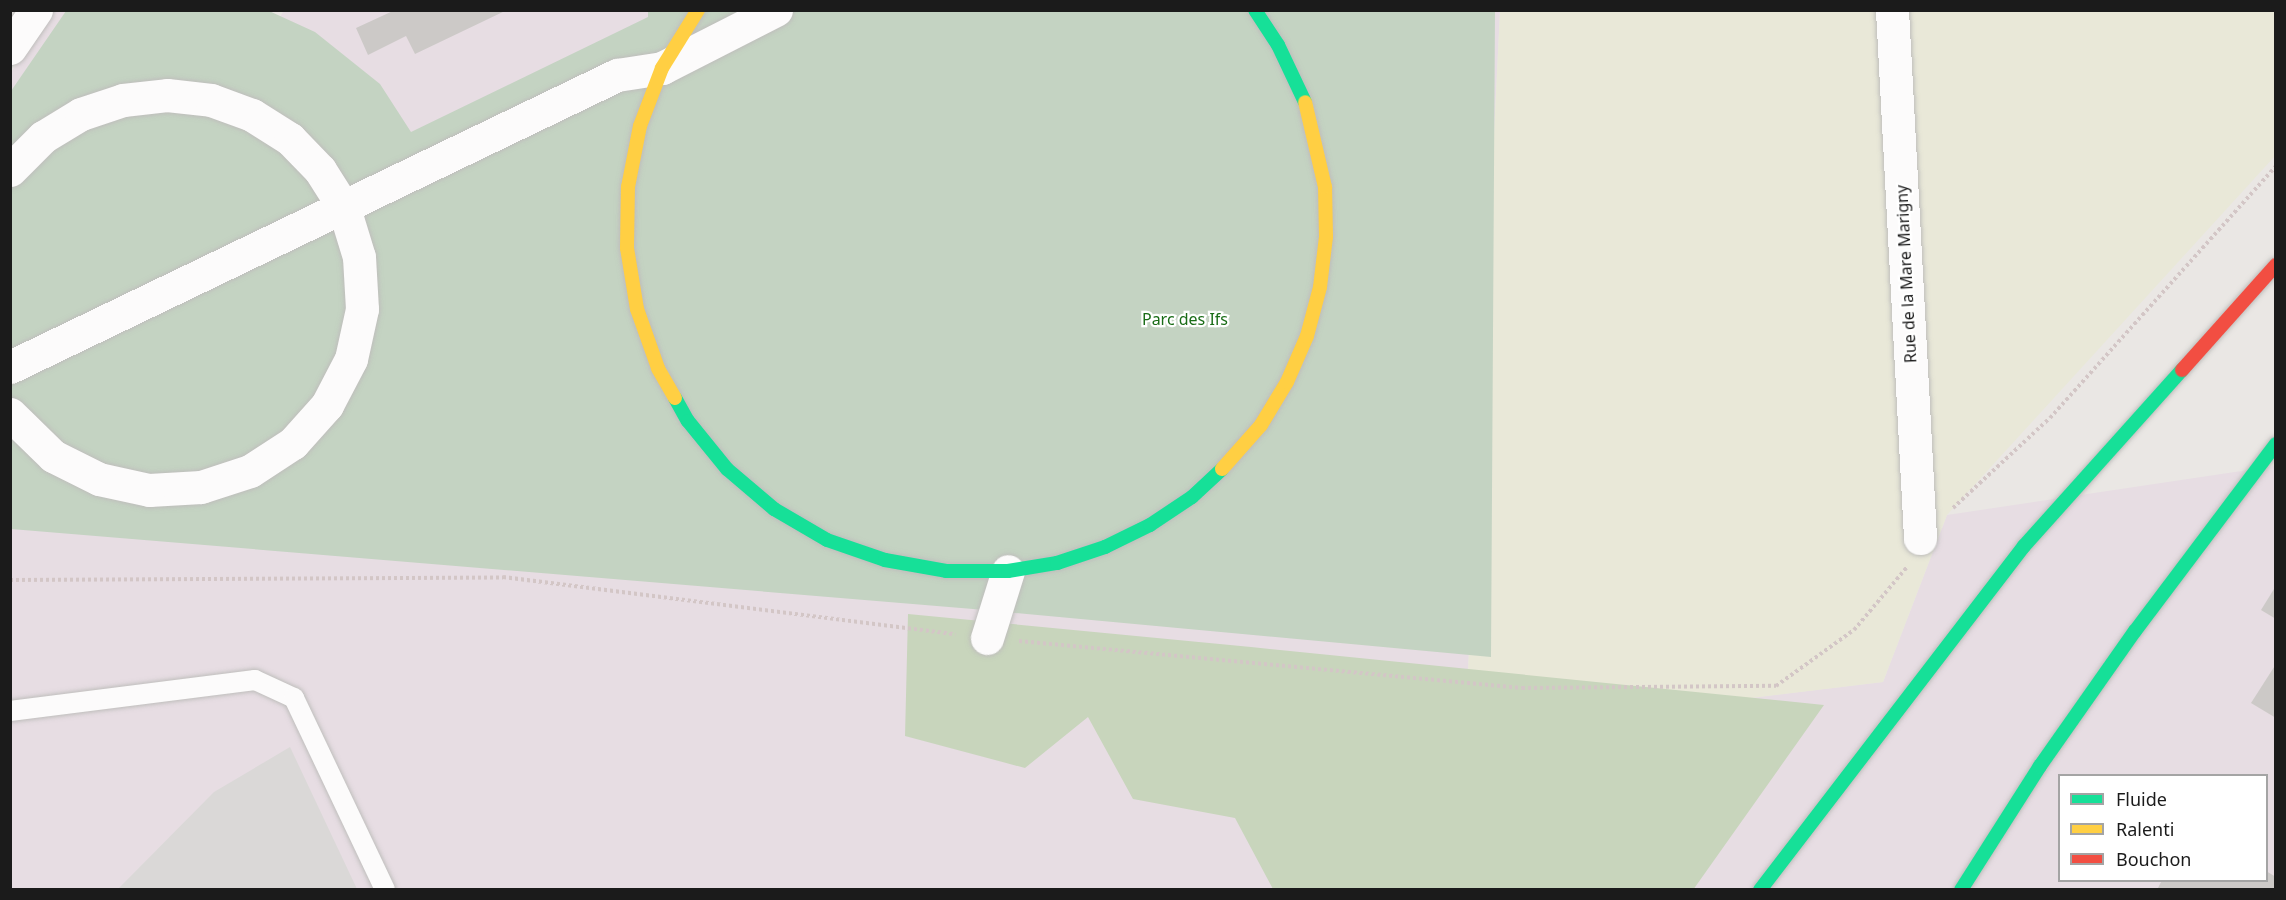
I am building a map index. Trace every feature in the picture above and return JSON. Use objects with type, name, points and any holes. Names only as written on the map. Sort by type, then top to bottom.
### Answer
[{"type":"main road","points":[[698,10],[662,68],[640,126],[628,187],[627,248],[637,309],[658,368],[688,421],[728,469],[766,502],[827,540],[885,561],[926,568],[1008,571],[1057,562],[1105,547],[1167,514],[1229,463],[1261,425],[1287,382],[1307,336],[1320,287],[1326,237],[1325,187],[1316,137],[1300,89],[1278,45],[1255,10]]},
{"type":"main road","points":[[1760,890],[2024,546],[2276,265]]},
{"type":"main road","points":[[1960,890],[2040,766],[2135,631],[2276,444]]},
{"type":"street","points":[[10,48],[36,10]]},
{"type":"street","points":[[10,367],[617,75],[662,68],[776,10]]},
{"type":"street","name":"Rue de la Mare Marigny","points":[[1892,10],[1920,538]]},
{"type":"street","points":[[10,170],[43,137],[81,114],[123,100],[167,95],[210,100],[252,115],[297,146],[320,170],[344,208],[359,257],[362,309],[351,359],[327,405],[293,443],[250,471],[190,488],[149,490],[99,479],[53,456],[10,414]]},
{"type":"street","points":[[987,638],[1008,571]]},
{"type":"lane","points":[[10,711],[255,680],[294,698],[385,890]]},
{"type":"path","points":[[1920,538],[2050,418],[2276,166]]},
{"type":"shaded area","points":[[262,10],[280,17],[284,10],[1500,11],[1465,732],[1883,682],[1947,515],[2275,466],[2275,889],[11,890],[10,74],[53,11]]},
{"type":"shaded area","points":[[1500,11],[2275,11],[2275,156],[1947,515],[1883,682],[1465,733]]},
{"type":"shaded area","points":[[290,747],[357,889],[118,889],[214,792]]},
{"type":"green space","name":"Parc des Ifs","points":[[267,10],[315,32],[380,84],[411,132],[648,17],[648,11],[1495,11],[1491,657],[973,609],[11,529],[11,91],[66,11]]},
{"type":"green space","points":[[908,614],[1824,705],[1693,890],[1273,889],[1235,818],[1133,799],[1088,717],[1025,768],[905,736]]},
{"type":"building","points":[[395,10],[507,10],[415,54],[406,36],[368,55],[356,28]]},
{"type":"building","points":[[2274,589],[2276,590],[2276,619],[2261,610]]},
{"type":"building","points":[[2276,664],[2276,718],[2251,703]]},
{"type":"building","points":[[2268,872],[2276,877],[2276,890],[2157,890],[2161,882],[2268,882]]},
{"type":"traffic: fast","points":[[1255,10],[1278,45],[1305,102]]},
{"type":"traffic: fast","points":[[1760,890],[2024,546],[2182,370]]},
{"type":"traffic: fast","points":[[675,398],[688,421],[727,469],[774,509],[827,540],[885,560],[946,571],[1008,571],[1057,563],[1105,547],[1150,525],[1192,497],[1222,469]]},
{"type":"traffic: fast","points":[[1961,890],[2040,766],[2135,631],[2276,444]]},
{"type":"traffic: slow","points":[[675,398],[658,368],[637,309],[627,248],[628,187],[640,126],[662,68],[698,10]]},
{"type":"traffic: slow","points":[[1222,469],[1261,425],[1287,382],[1307,336],[1320,287],[1326,237],[1325,187],[1305,102]]},
{"type":"traffic: jam","points":[[2182,370],[2276,265]]}]
